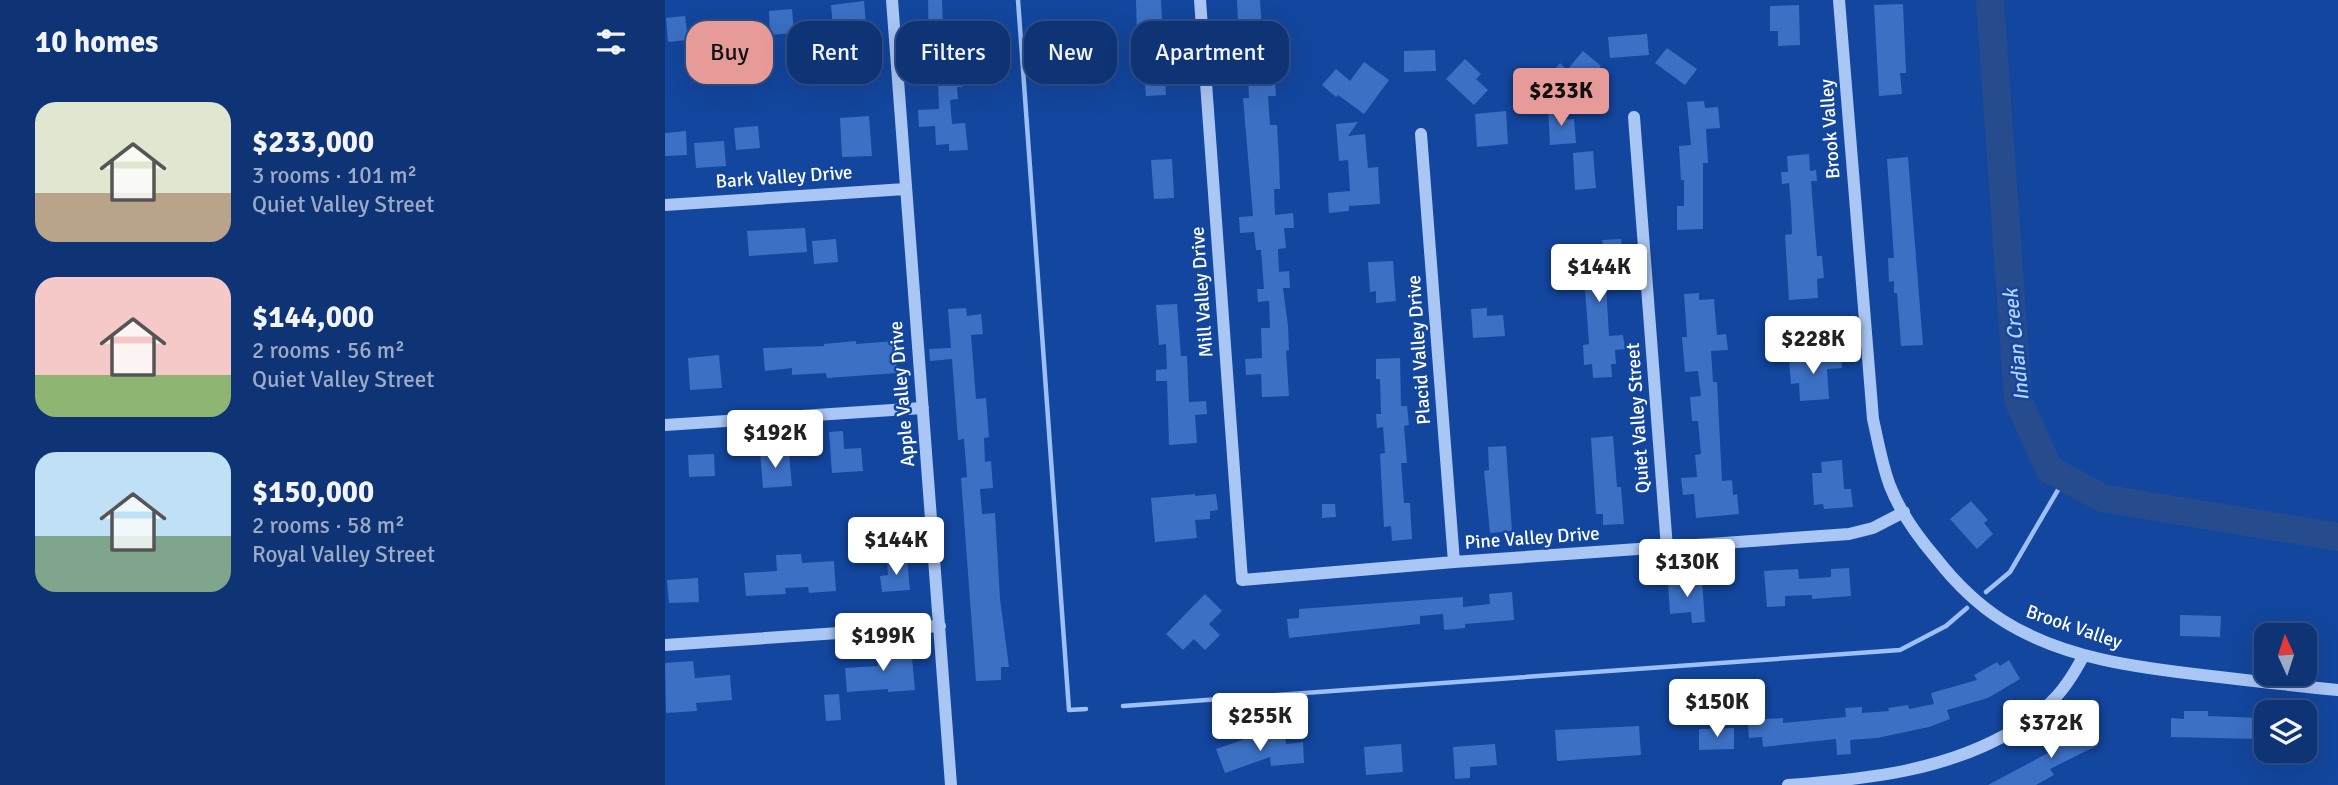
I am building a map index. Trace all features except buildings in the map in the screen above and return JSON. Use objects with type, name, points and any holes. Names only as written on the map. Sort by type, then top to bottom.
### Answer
[{"type":"street","name":"Apple Valley Drive","points":[[892,0],[951,785]]},
{"type":"street","name":"Mill Valley Drive","points":[[1201,0],[1242,580]]},
{"type":"street","name":"Brook Valley","points":[[1839,0],[1870,398],[1889,484],[1903,512],[1942,565],[1968,592],[2000,619],[2046,641],[2084,655],[2157,670],[2338,691]]},
{"type":"street","name":"Quiet Valley Street","points":[[1634,117],[1667,548]]},
{"type":"street","name":"Placid Valley Drive","points":[[1422,134],[1454,562]]},
{"type":"street","name":"Bark Valley Drive","points":[[665,205],[905,188]]},
{"type":"street","points":[[665,425],[923,408]]},
{"type":"street","name":"Pine Valley Drive","points":[[1242,580],[1849,534],[1873,528],[1903,512]]},
{"type":"street","points":[[665,645],[940,626]]},
{"type":"street","points":[[1789,785],[1875,777],[1917,769],[1963,755],[1999,739],[2037,716],[2073,676],[2084,655]]},
{"type":"waterway","points":[[1018,0],[1069,710],[1086,709]]},
{"type":"waterway","name":"Indian Creek","points":[[1990,0],[2018,400],[2049,469],[2102,498],[2338,537]]},
{"type":"waterway","points":[[1986,592],[2010,572],[2065,478]]},
{"type":"waterway","points":[[1123,706],[1900,650],[1946,626],[1967,608]]}]
